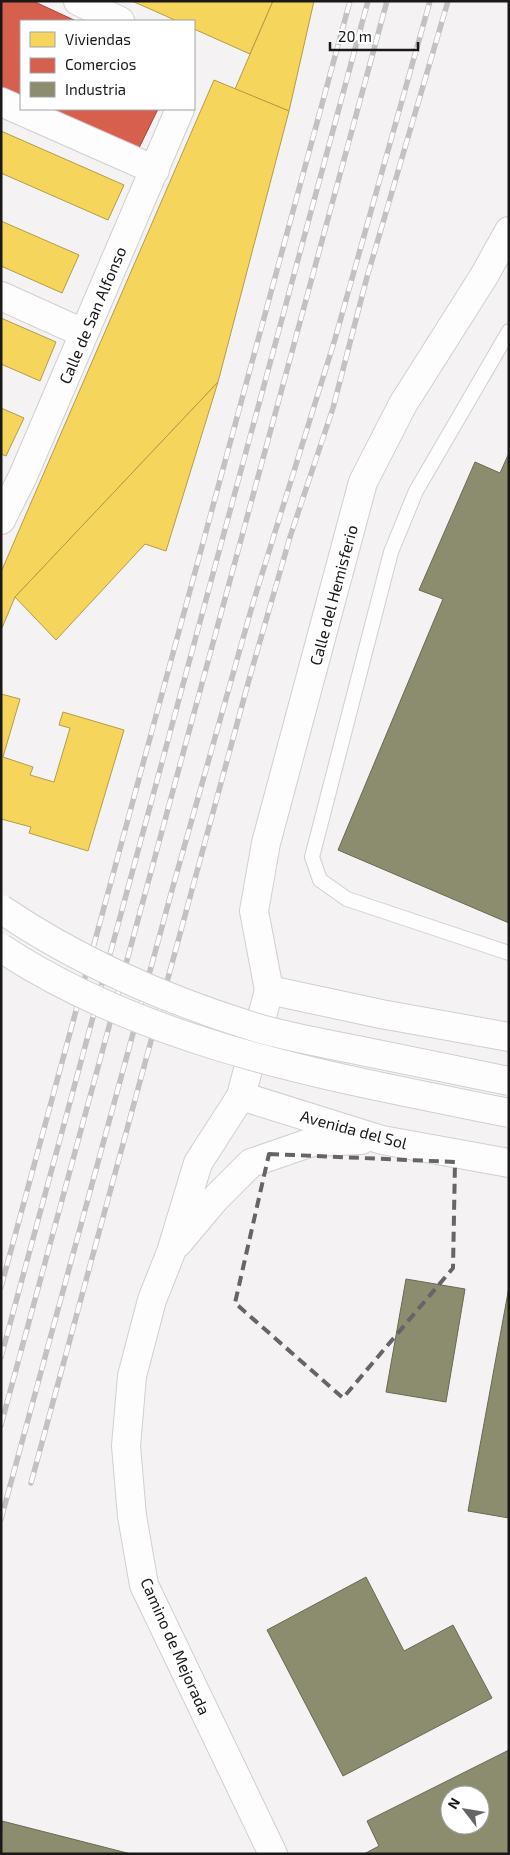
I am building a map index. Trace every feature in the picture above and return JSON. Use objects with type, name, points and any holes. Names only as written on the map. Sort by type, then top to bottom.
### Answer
[{"type":"street","points":[[78,1],[118,20]]},
{"type":"street","points":[[1,102],[155,170]]},
{"type":"street","name":"Calle de San Alfonso","points":[[1,520],[12,471],[83,333],[180,110]]},
{"type":"street","name":"Calle del Hemisferio","points":[[269,990],[254,911],[266,843],[363,482],[403,404],[484,276],[509,231]]},
{"type":"street","points":[[1,296],[83,333]]},
{"type":"street","points":[[1,909],[44,938],[87,961],[179,1002],[255,1027],[290,1036],[509,1082]]},
{"type":"street","points":[[1,948],[29,966],[93,1000],[171,1031],[300,1070],[509,1113]]},
{"type":"street","points":[[241,1096],[269,990],[509,1037]]},
{"type":"street","name":"Avenida del Sol","points":[[241,1096],[382,1140],[509,1162]]},
{"type":"street","name":"Camino de Mejorada","points":[[241,1096],[198,1163],[171,1252],[152,1300],[132,1376],[126,1446],[134,1526],[144,1585],[273,1854]]},
{"type":"street","name":"Camino de Mejorada","points":[[171,1252],[214,1200],[251,1163],[312,1142],[382,1140]]},
{"type":"lane","points":[[509,331],[416,492],[391,552],[312,857],[320,880],[347,899],[509,953]]},
{"type":"highlighted area","points":[[269,1154],[455,1162],[453,1268],[343,1398],[235,1303]]},
{"type":"building: Viviendas","points":[[132,1],[273,1],[250,54],[195,29],[195,20],[175,20]]},
{"type":"building: Viviendas","points":[[273,1],[314,1],[289,111],[235,89]]},
{"type":"building: Viviendas","points":[[214,80],[289,111],[218,382],[15,597],[2,628],[1,572]]},
{"type":"building: Viviendas","points":[[1,131],[124,185],[108,220],[1,173]]},
{"type":"building: Viviendas","points":[[1,221],[79,255],[62,293],[1,266]]},
{"type":"building: Viviendas","points":[[1,318],[56,342],[40,381],[1,364]]},
{"type":"building: Viviendas","points":[[218,382],[166,551],[145,544],[56,640],[15,597]]},
{"type":"building: Viviendas","points":[[1,408],[24,418],[6,456],[1,454]]},
{"type":"building: Viviendas","points":[[1,694],[20,699],[3,757],[33,767],[30,775],[54,782],[70,728],[59,725],[63,712],[124,730],[88,851],[29,833],[31,827],[1,819]]},
{"type":"building: Comercios","points":[[1,1],[33,1],[74,20],[20,20],[20,95],[1,87]]},
{"type":"building: Comercios","points":[[53,110],[158,110],[139,148]]},
{"type":"building: Industria","points":[[509,453],[509,923],[338,850],[443,599],[419,590],[475,462],[500,473]]},
{"type":"building: Industria","points":[[406,1279],[465,1289],[446,1402],[386,1392]]},
{"type":"building: Industria","points":[[509,1287],[509,1518],[468,1511]]},
{"type":"building: Industria","points":[[366,1577],[404,1651],[453,1625],[492,1698],[343,1776],[267,1630]]},
{"type":"building: Industria","points":[[509,1750],[509,1854],[364,1854],[379,1846],[367,1821]]},
{"type":"building: Industria","points":[[2,1821],[131,1854],[1,1854]]},
{"type":"railway","points":[[1,1287],[350,1]]},
{"type":"railway","points":[[1,1357],[368,1]]},
{"type":"railway","points":[[1,1425],[387,1]]},
{"type":"railway","points":[[1,1519],[172,890],[253,603],[335,339],[430,1]]},
{"type":"railway","points":[[31,1483],[250,676],[290,537],[333,408],[367,277],[448,1]]}]
